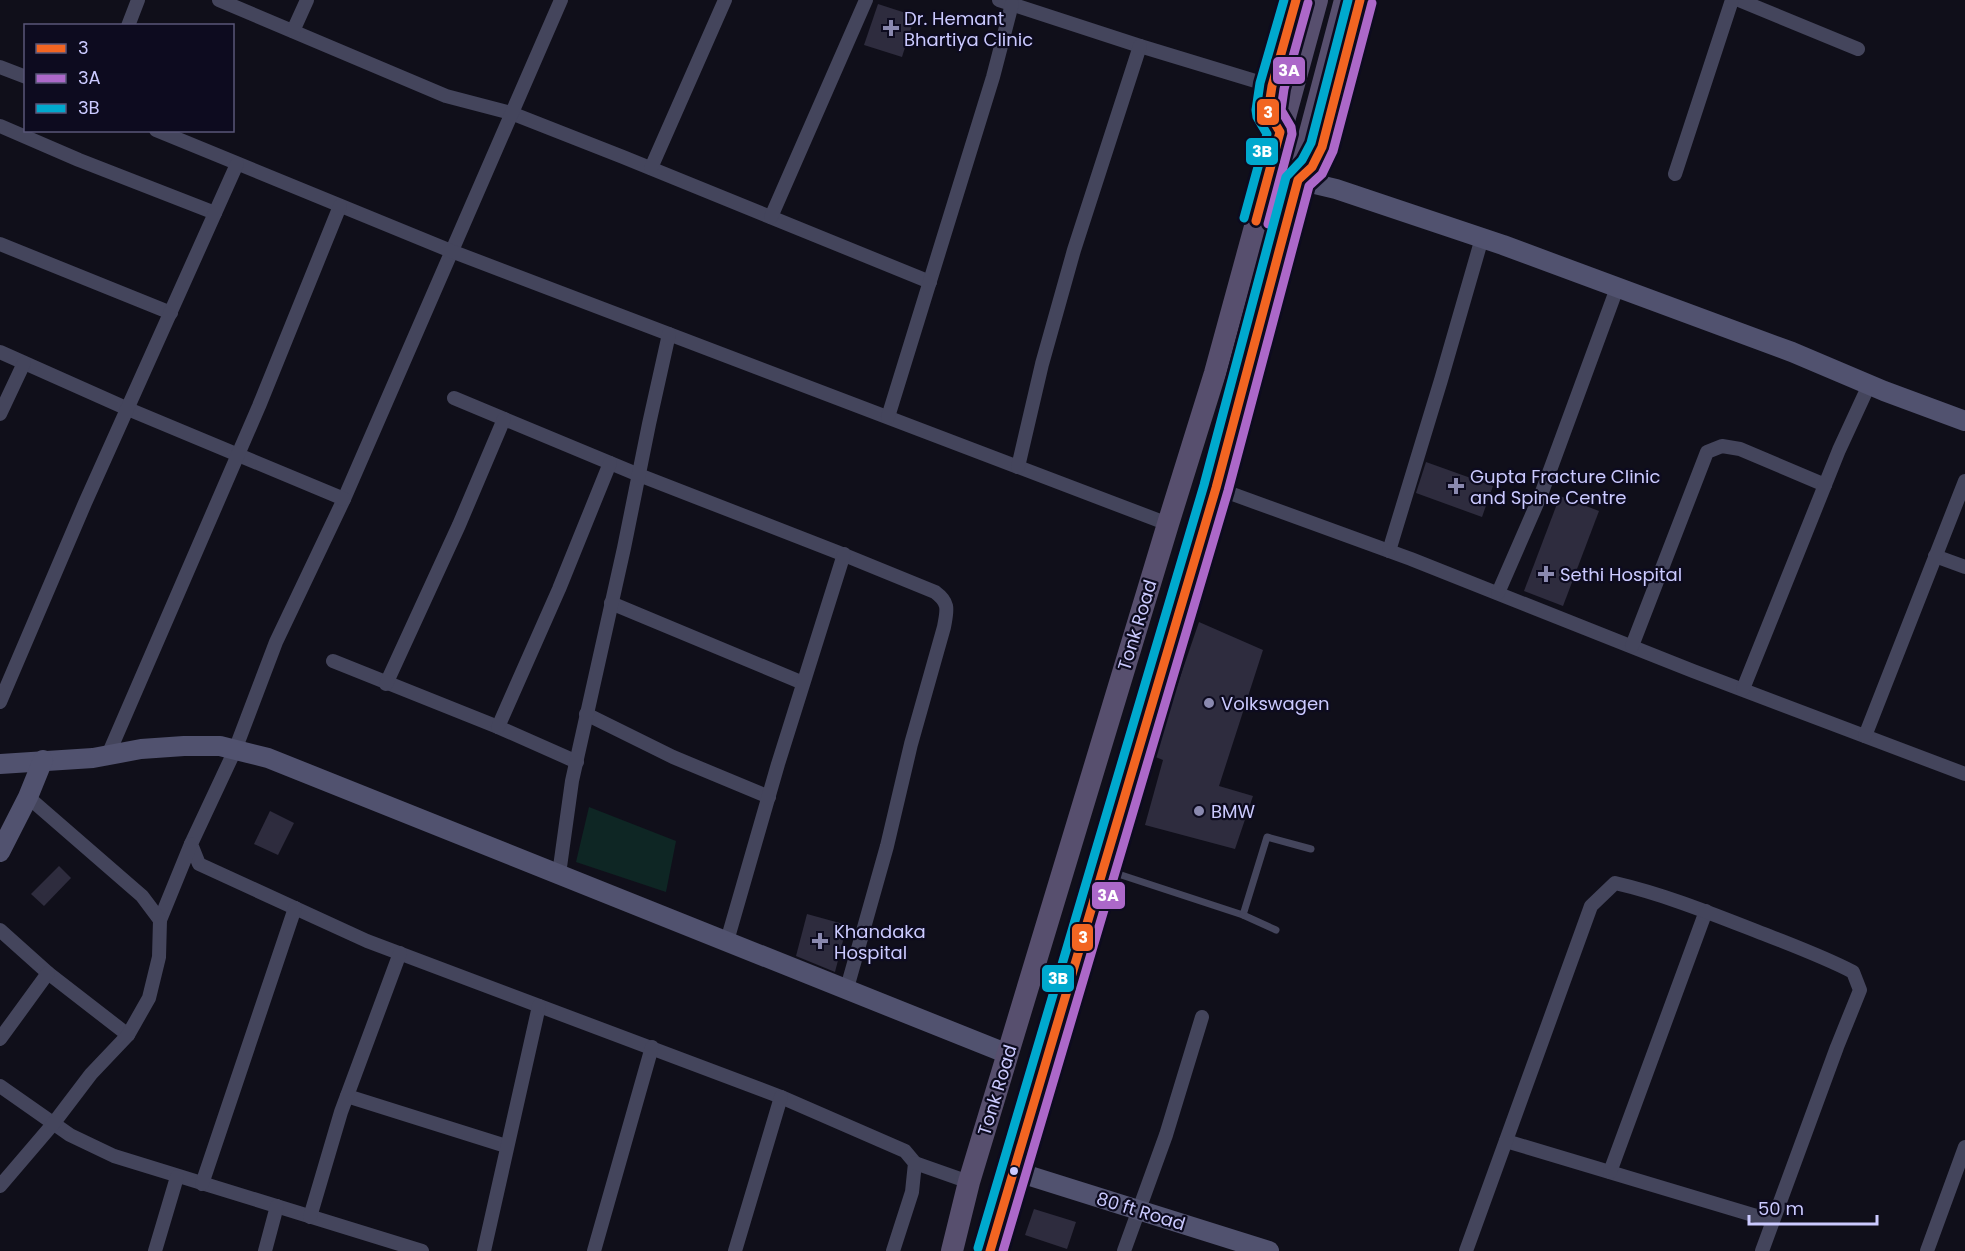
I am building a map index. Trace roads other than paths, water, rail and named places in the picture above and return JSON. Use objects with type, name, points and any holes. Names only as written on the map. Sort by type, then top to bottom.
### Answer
[{"type":"main road","name":"Tonk Road","points":[[952,1251],[969,1182],[1215,373],[1317,0]]},
{"type":"main road","points":[[1298,180],[1346,0]]},
{"type":"main road","name":"Tonk Road","points":[[990,1251],[1216,488],[1298,180]]},
{"type":"street","points":[[129,24],[138,0]]},
{"type":"street","points":[[219,0],[446,96],[511,113],[930,282]]},
{"type":"street","points":[[293,31],[307,0]]},
{"type":"street","points":[[0,1186],[53,1124],[91,1074],[128,1035],[149,998],[159,957],[160,920],[191,844],[235,750],[276,642],[344,499],[561,0]]},
{"type":"street","points":[[651,168],[725,0]]},
{"type":"street","points":[[771,216],[866,0]]},
{"type":"street","points":[[1283,122],[1268,112],[1272,86],[1296,0]]},
{"type":"street","name":"Tonk Road","points":[[1298,180],[1312,167],[1322,147],[1360,0]]},
{"type":"street","points":[[1675,174],[1732,0]]},
{"type":"street","points":[[1739,0],[1858,50]]},
{"type":"street","points":[[888,417],[993,76],[1006,2],[1272,86]]},
{"type":"street","points":[[1018,467],[1058,307],[1140,46]]},
{"type":"street","points":[[0,67],[24,76]]},
{"type":"street","points":[[0,126],[79,160],[215,213]]},
{"type":"street","points":[[161,132],[451,251],[1168,524]]},
{"type":"street","points":[[0,702],[237,164]]},
{"type":"street","points":[[1298,180],[1336,189],[1482,238],[1792,352],[1965,422]]},
{"type":"street","points":[[108,755],[238,455],[340,206]]},
{"type":"street","points":[[1389,551],[1482,238]]},
{"type":"street","points":[[0,244],[171,313]]},
{"type":"street","points":[[1498,593],[1542,492],[1617,288]]},
{"type":"street","points":[[559,874],[586,714],[669,334]]},
{"type":"street","points":[[0,352],[128,409],[344,499]]},
{"type":"street","points":[[0,414],[24,363]]},
{"type":"street","points":[[1743,689],[1869,385]]},
{"type":"street","points":[[454,398],[639,475],[844,554],[935,592],[944,598],[948,609],[911,744],[887,846],[847,988]]},
{"type":"street","points":[[386,684],[432,586],[504,419]]},
{"type":"street","points":[[1632,646],[1707,452],[1722,446],[1740,449],[1826,485]]},
{"type":"street","points":[[498,727],[610,463]]},
{"type":"street","points":[[1865,736],[1965,481]]},
{"type":"street","points":[[1216,488],[1389,551],[1965,774]]},
{"type":"street","points":[[727,941],[803,683],[844,554]]},
{"type":"street","points":[[1935,556],[1965,567]]},
{"type":"street","points":[[611,603],[803,683]]},
{"type":"street","points":[[333,662],[498,727],[577,762]]},
{"type":"street","points":[[586,714],[673,757],[769,797]]},
{"type":"street","points":[[1,764],[93,758],[141,749],[184,746],[220,746],[268,758],[1008,1054]]},
{"type":"street","points":[[0,852],[28,797],[43,760]]},
{"type":"street","points":[[28,797],[142,896],[160,920]]},
{"type":"street","points":[[191,844],[199,864],[367,941],[781,1097],[905,1151],[915,1163],[969,1182]]},
{"type":"street","points":[[1466,1251],[1591,906],[1615,883],[1649,891],[1706,911],[1828,958],[1853,972],[1860,990],[1762,1251]]},
{"type":"street","points":[[202,1184],[295,908]]},
{"type":"street","points":[[1610,1172],[1706,911]]},
{"type":"street","points":[[0,930],[48,973],[128,1035]]},
{"type":"street","points":[[310,1217],[347,1096],[400,953]]},
{"type":"street","points":[[0,1039],[48,973]]},
{"type":"street","points":[[484,1251],[539,1006]]},
{"type":"street","points":[[1124,1251],[1166,1135],[1202,1017]]},
{"type":"street","points":[[594,1251],[652,1047]]},
{"type":"street","points":[[0,1086],[69,1135],[114,1156],[422,1251]]},
{"type":"street","points":[[347,1096],[506,1146]]},
{"type":"street","points":[[735,1251],[781,1097]]},
{"type":"street","points":[[1506,1141],[1773,1221]]},
{"type":"street","points":[[1927,1251],[1965,1147]]},
{"type":"street","points":[[893,1251],[912,1192],[915,1163]]},
{"type":"street","name":"80 ft Road","points":[[1014,1171],[1138,1210],[1246,1248],[1269,1251]]},
{"type":"street","points":[[155,1251],[177,1177]]},
{"type":"street","points":[[265,1251],[277,1206]]},
{"type":"lane","points":[[1243,915],[1267,837],[1311,849]]},
{"type":"lane","points":[[1104,869],[1243,915],[1276,930]]},
{"type":"place","name":"Dr. Hemant Bhartiya Clinic","points":[[891,28]]},
{"type":"place","name":"Gupta Fracture Clinic and Spine Centre","points":[[1456,486]]},
{"type":"place","name":"Sethi Hospital","points":[[1546,574]]},
{"type":"place","name":"Volkswagen","points":[[1209,703]]},
{"type":"place","name":"BMW","points":[[1199,811]]},
{"type":"place","name":"Khandaka Hospital","points":[[820,941]]}]
